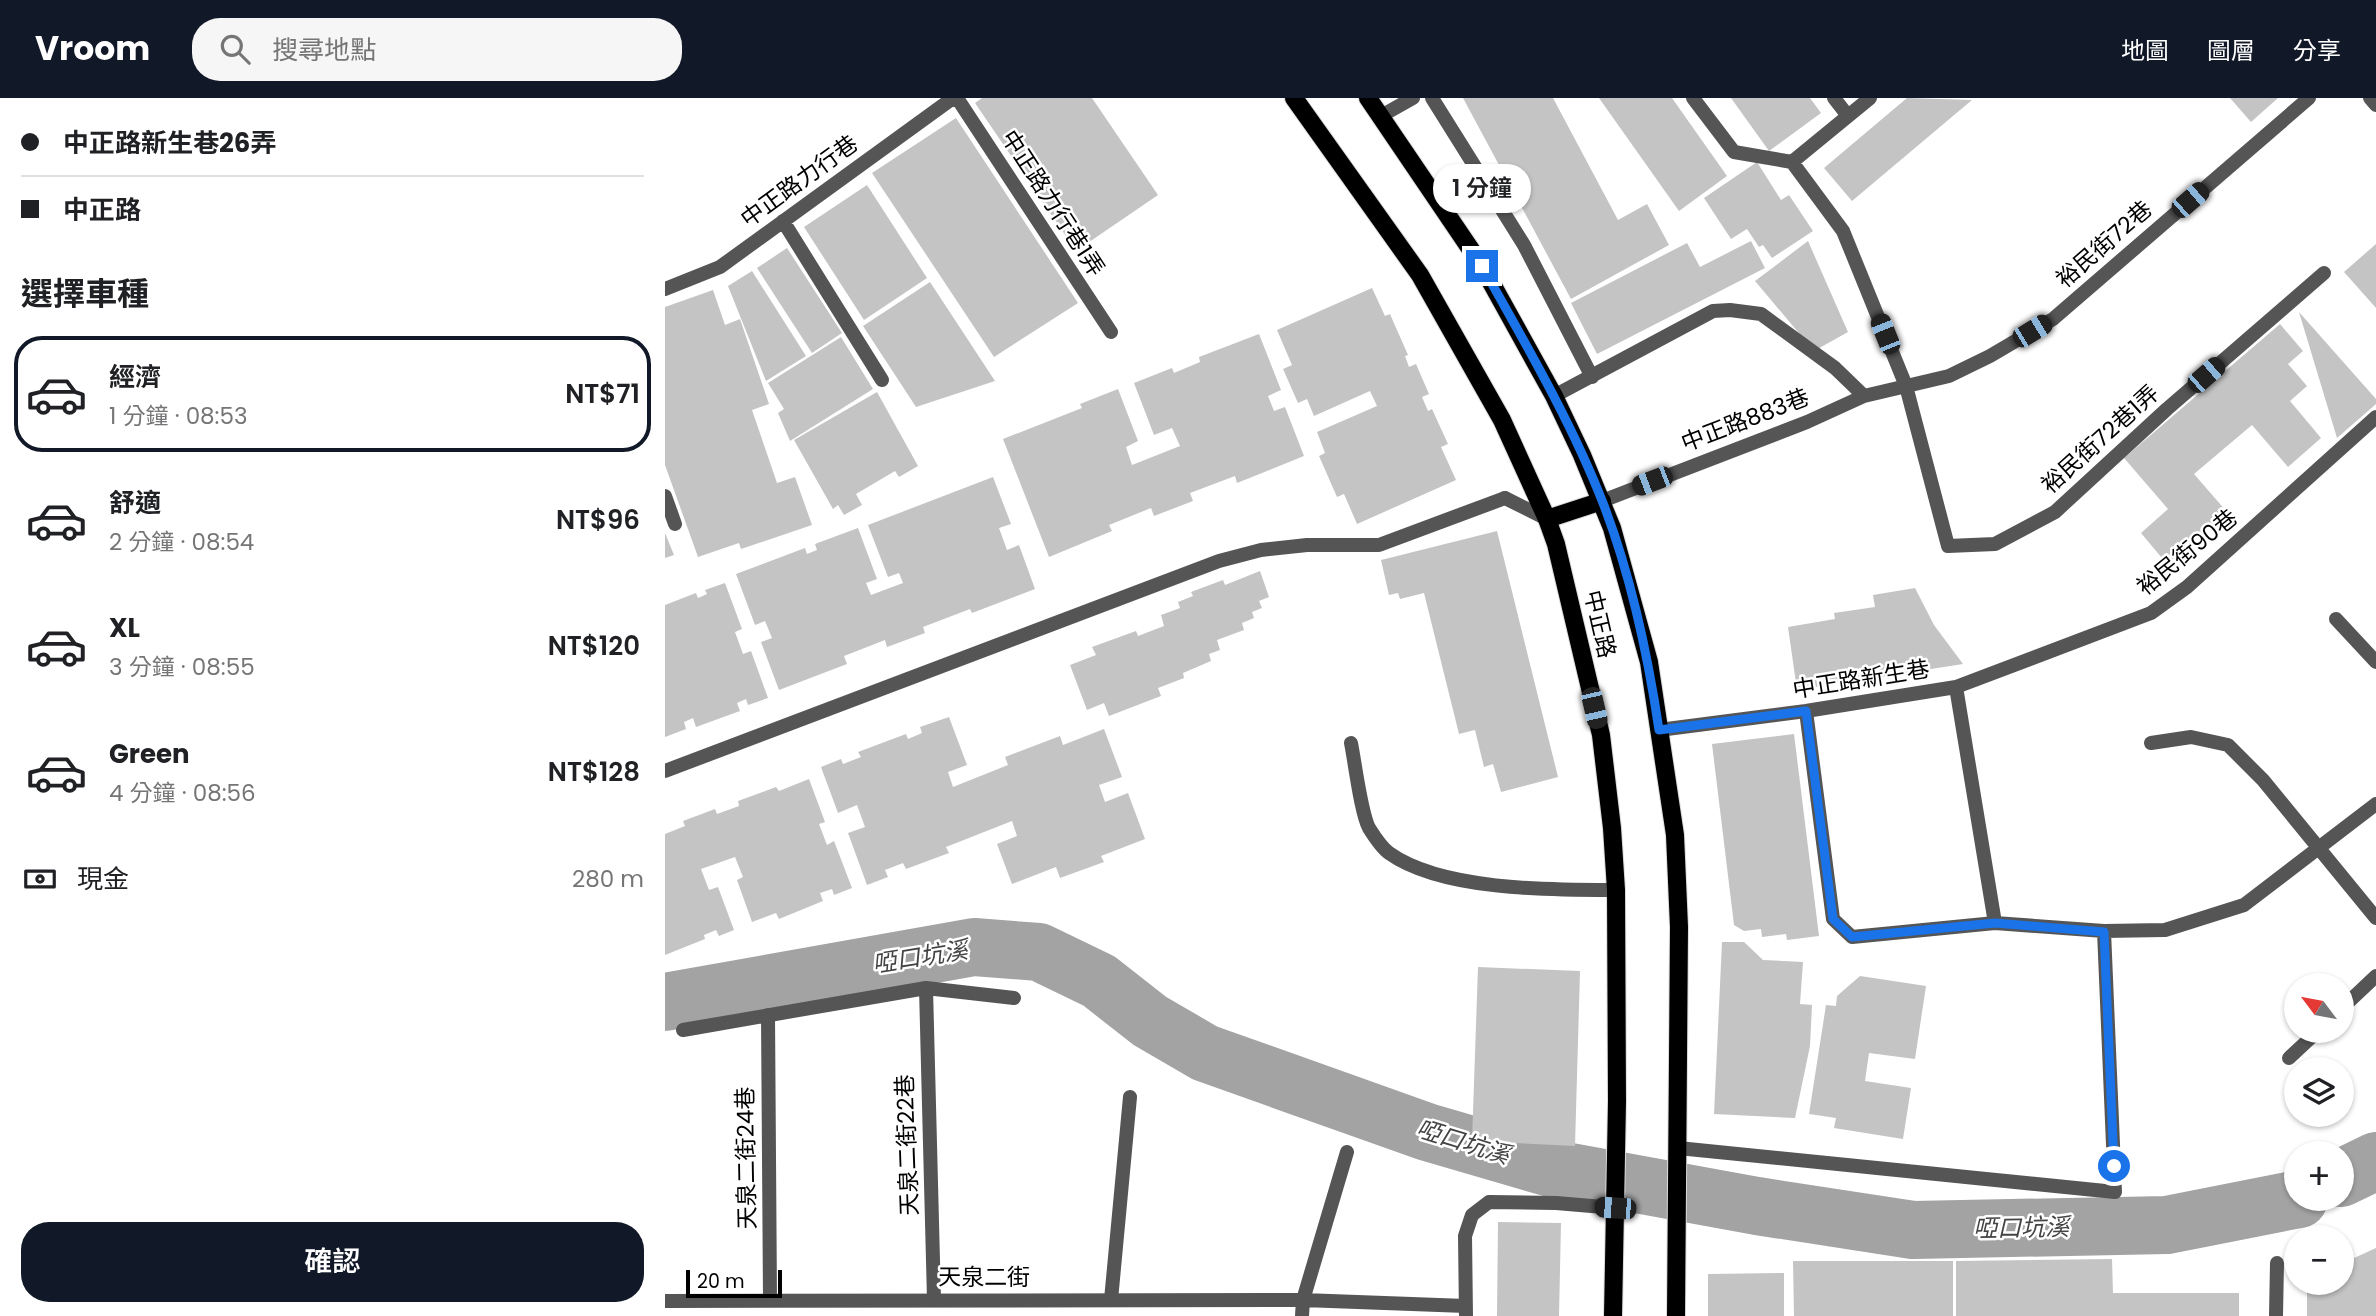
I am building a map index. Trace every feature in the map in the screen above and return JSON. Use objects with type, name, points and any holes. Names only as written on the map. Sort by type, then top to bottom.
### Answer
[{"type":"main road","name":"中正路","points":[[1294,98],[1420,275],[1502,420],[1556,544],[1601,735],[1612,828],[1616,890],[1617,1101],[1613,1316]]},
{"type":"main road","name":"中正路","points":[[1368,98],[1482,266],[1554,396],[1612,528],[1649,662],[1675,835],[1679,927],[1676,1316]]},
{"type":"main road","points":[[1547,519],[1602,501]]},
{"type":"street","name":"中正路力行巷","points":[[665,289],[720,267],[955,98]]},
{"type":"street","name":"中正路力行巷1弄","points":[[955,98],[1111,332]]},
{"type":"street","points":[[1381,116],[1413,98]]},
{"type":"street","points":[[1432,98],[1524,245],[1592,377]]},
{"type":"street","points":[[1693,98],[1734,152],[1792,162],[1843,231],[1906,386]]},
{"type":"street","points":[[1834,98],[1848,116]]},
{"type":"street","points":[[1792,162],[1870,98]]},
{"type":"street","name":"裕民街72巷","points":[[1906,386],[1949,376],[1990,356],[2053,319],[2309,98]]},
{"type":"street","points":[[2370,98],[2376,105]]},
{"type":"street","points":[[783,221],[882,380]]},
{"type":"street","name":"裕民街72巷1弄","points":[[1906,386],[1948,546],[1995,544],[2055,512],[2167,409],[2325,273]]},
{"type":"street","points":[[1554,396],[1713,311],[1730,310],[1761,314],[1835,368],[1864,396]]},
{"type":"street","name":"中正路883巷","points":[[1602,501],[1807,422],[1864,396],[1906,386]]},
{"type":"street","name":"裕民街90巷","points":[[1956,687],[2151,612],[2187,587],[2376,417]]},
{"type":"street","points":[[665,496],[675,524]]},
{"type":"street","points":[[665,771],[1219,561],[1261,550],[1307,545],[1379,545],[1505,498],[1547,519]]},
{"type":"street","points":[[2336,620],[2376,662]]},
{"type":"street","name":"中正路新生巷","points":[[1659,730],[1806,711],[1956,687],[1995,923]]},
{"type":"street","points":[[1806,711],[1833,919],[1852,937],[1995,923],[2104,932],[2165,930],[2244,905],[2376,804]]},
{"type":"street","points":[[2151,743],[2191,737],[2228,745],[2263,780],[2376,918]]},
{"type":"street","points":[[1351,743],[1368,826],[1387,852],[1416,868],[1458,880],[1516,887],[1616,890]]},
{"type":"street","points":[[1678,1148],[2115,1192],[2104,932]]},
{"type":"street","points":[[2354,997],[2376,976]]},
{"type":"street","points":[[683,1030],[926,988],[1014,998]]},
{"type":"street","name":"天泉二街22巷","points":[[926,988],[934,1300]]},
{"type":"street","name":"天泉二街24巷","points":[[768,1015],[770,1300]]},
{"type":"street","points":[[2290,1057],[2305,1043]]},
{"type":"street","points":[[1111,1300],[1131,1097]]},
{"type":"street","points":[[1302,1316],[1303,1300],[1347,1152]]},
{"type":"street","points":[[1466,1311],[1465,1236],[1472,1215],[1489,1202],[1556,1203],[1615,1208]]},
{"type":"street","points":[[2276,1316],[2277,1263]]},
{"type":"street","name":"天泉二街","points":[[665,1301],[1303,1300],[1466,1311]]},
{"type":"building","points":[[982,98],[1092,98],[1158,195],[1076,251],[975,103]]},
{"type":"building","points":[[1463,98],[1553,98],[1618,220],[1647,204],[1669,245],[1571,299]]},
{"type":"building","points":[[1599,98],[1672,98],[1727,176],[1679,211]]},
{"type":"building","points":[[1731,98],[1810,98],[1821,113],[1769,151]]},
{"type":"building","points":[[1907,98],[1972,100],[1852,201],[1824,168]]},
{"type":"building","points":[[2230,98],[2278,98],[2251,122]]},
{"type":"building","points":[[956,118],[1078,303],[994,357],[872,173]]},
{"type":"building","points":[[1757,162],[1781,200],[1789,195],[1813,231],[1772,258],[1763,245],[1759,247],[1747,229],[1731,239],[1704,198]]},
{"type":"building","points":[[867,185],[927,278],[864,320],[804,227]]},
{"type":"building","points":[[1751,241],[1765,268],[1597,354],[1571,303],[1687,243],[1700,267]]},
{"type":"building","points":[[1808,241],[1848,332],[1814,351],[1755,281]]},
{"type":"building","points":[[2376,244],[2376,308],[2344,272]]},
{"type":"building","points":[[787,248],[842,333],[812,353],[757,268]]},
{"type":"building","points":[[752,271],[806,356],[766,381],[728,286]]},
{"type":"building","points":[[930,282],[995,381],[916,407],[863,326]]},
{"type":"building","points":[[1372,288],[1385,316],[1390,314],[1408,355],[1405,356],[1409,367],[1416,364],[1429,394],[1422,397],[1428,411],[1432,409],[1448,444],[1441,447],[1456,480],[1357,524],[1344,494],[1337,497],[1319,456],[1325,453],[1317,432],[1377,406],[1370,391],[1314,416],[1307,399],[1298,403],[1283,369],[1292,365],[1277,330]]},
{"type":"building","points":[[713,290],[725,325],[740,319],[769,404],[752,410],[777,483],[795,477],[812,525],[741,549],[739,543],[698,557],[665,465],[665,307]]},
{"type":"building","points":[[2299,312],[2376,399],[2376,404],[2337,438]]},
{"type":"building","points":[[2280,324],[2303,351],[2288,364],[2307,386],[2290,401],[2321,438],[2288,467],[2252,425],[2194,474],[2227,512],[2167,564],[2141,533],[2168,509],[2124,458]]},
{"type":"building","points":[[1259,334],[1281,390],[1268,396],[1274,411],[1285,407],[1304,456],[1237,483],[1235,476],[1190,493],[1193,501],[1154,516],[1151,508],[1109,525],[1112,531],[1049,557],[1003,439],[1082,408],[1080,404],[1118,389],[1138,441],[1126,447],[1132,465],[1180,446],[1172,428],[1154,435],[1134,383],[1172,368],[1174,373],[1200,362],[1199,357]]},
{"type":"building","points":[[841,337],[873,389],[790,441],[778,413],[784,409],[768,383]]},
{"type":"building","points":[[877,392],[918,466],[899,477],[895,471],[856,494],[862,505],[844,515],[838,505],[833,509],[794,440]]},
{"type":"building","points":[[993,477],[1011,524],[999,528],[1007,550],[1019,545],[1035,589],[972,613],[970,609],[923,627],[925,633],[887,647],[885,640],[844,656],[847,664],[779,690],[761,642],[772,638],[765,621],[755,625],[736,574],[805,548],[807,554],[817,550],[815,544],[858,528],[877,579],[866,583],[871,595],[903,583],[899,573],[888,577],[868,525]]},
{"type":"building","points":[[1497,531],[1558,777],[1501,792],[1493,764],[1484,767],[1475,730],[1459,734],[1424,593],[1400,599],[1398,593],[1389,595],[1381,560]]},
{"type":"building","points":[[665,533],[674,555],[665,558]]},
{"type":"building","points":[[1260,571],[1269,597],[1259,601],[1262,608],[1252,612],[1254,618],[1242,623],[1244,630],[1217,640],[1220,650],[1209,654],[1211,661],[1183,673],[1184,678],[1158,688],[1161,696],[1109,716],[1104,703],[1087,710],[1070,665],[1096,655],[1092,647],[1136,631],[1138,636],[1164,626],[1161,615],[1180,608],[1178,602],[1193,596],[1191,592],[1223,580],[1225,585]]},
{"type":"building","points":[[725,583],[742,629],[735,632],[743,654],[751,651],[768,698],[748,705],[746,699],[737,703],[740,711],[696,727],[693,718],[684,722],[686,729],[665,737],[665,605],[696,593],[698,598],[707,594],[705,590]]},
{"type":"building","points":[[1915,588],[1934,625],[1963,664],[1797,690],[1788,627],[1835,619],[1834,613],[1875,607],[1873,595]]},
{"type":"building","points":[[949,717],[967,765],[948,772],[953,787],[1008,765],[1005,757],[1060,736],[1063,745],[1104,729],[1122,777],[1099,785],[1105,802],[1128,793],[1145,839],[1101,856],[1104,862],[1060,878],[1056,867],[1012,884],[997,844],[1017,836],[1012,821],[946,847],[949,853],[906,869],[903,863],[885,870],[888,877],[867,885],[848,833],[865,827],[857,805],[838,813],[821,767],[841,759],[843,764],[861,757],[858,752],[906,734],[908,739],[922,733],[920,727]]},
{"type":"building","points":[[1794,734],[1819,936],[1787,940],[1786,934],[1762,937],[1761,929],[1744,931],[1734,925],[1712,744]]},
{"type":"building","points":[[809,779],[825,822],[819,824],[827,845],[834,841],[852,888],[834,895],[832,889],[820,893],[823,901],[779,919],[776,913],[752,922],[737,880],[743,877],[735,857],[701,869],[709,890],[718,887],[734,930],[719,936],[716,930],[704,935],[705,939],[665,955],[665,834],[685,826],[683,821],[715,809],[717,814],[739,806],[738,801],[776,787],[779,791]]},
{"type":"building","points":[[1722,942],[1744,942],[1763,960],[1803,962],[1800,1004],[1812,1005],[1810,1046],[1795,1118],[1714,1114]]},
{"type":"building","points":[[1478,967],[1580,971],[1575,1146],[1472,1141]]},
{"type":"building","points":[[1860,976],[1926,986],[1915,1059],[1869,1053],[1865,1081],[1911,1088],[1903,1139],[1834,1128],[1836,1118],[1809,1114],[1826,1005],[1836,1006],[1837,996]]},
{"type":"building","points":[[1498,1222],[1561,1223],[1559,1316],[1497,1316]]},
{"type":"building","points":[[2376,1248],[2376,1316],[2307,1316],[2307,1295],[2354,1295],[2354,1258]]},
{"type":"building","points":[[2112,1259],[2113,1293],[2239,1293],[2239,1316],[1956,1316],[1956,1261]]},
{"type":"building","points":[[1793,1261],[1953,1261],[1953,1316],[1794,1316]]},
{"type":"building","points":[[1784,1273],[1784,1316],[1708,1316],[1708,1274]]},
{"type":"waterway","name":"啞口坑溪","points":[[665,1002],[974,947],[1039,952],[1099,981],[1150,1021],[1205,1053],[1427,1132],[1554,1169],[1757,1206],[1913,1230],[2167,1225],[2284,1202]]},
{"type":"waterway","name":"啞口坑溪","points":[[2354,1172],[2376,1161]]},
{"type":"route","points":[[1482,266],[1554,396],[1602,501],[1649,662],[1659,730],[1806,711],[1833,919],[1852,937],[1995,923],[2104,932],[2114,1166]]}]
